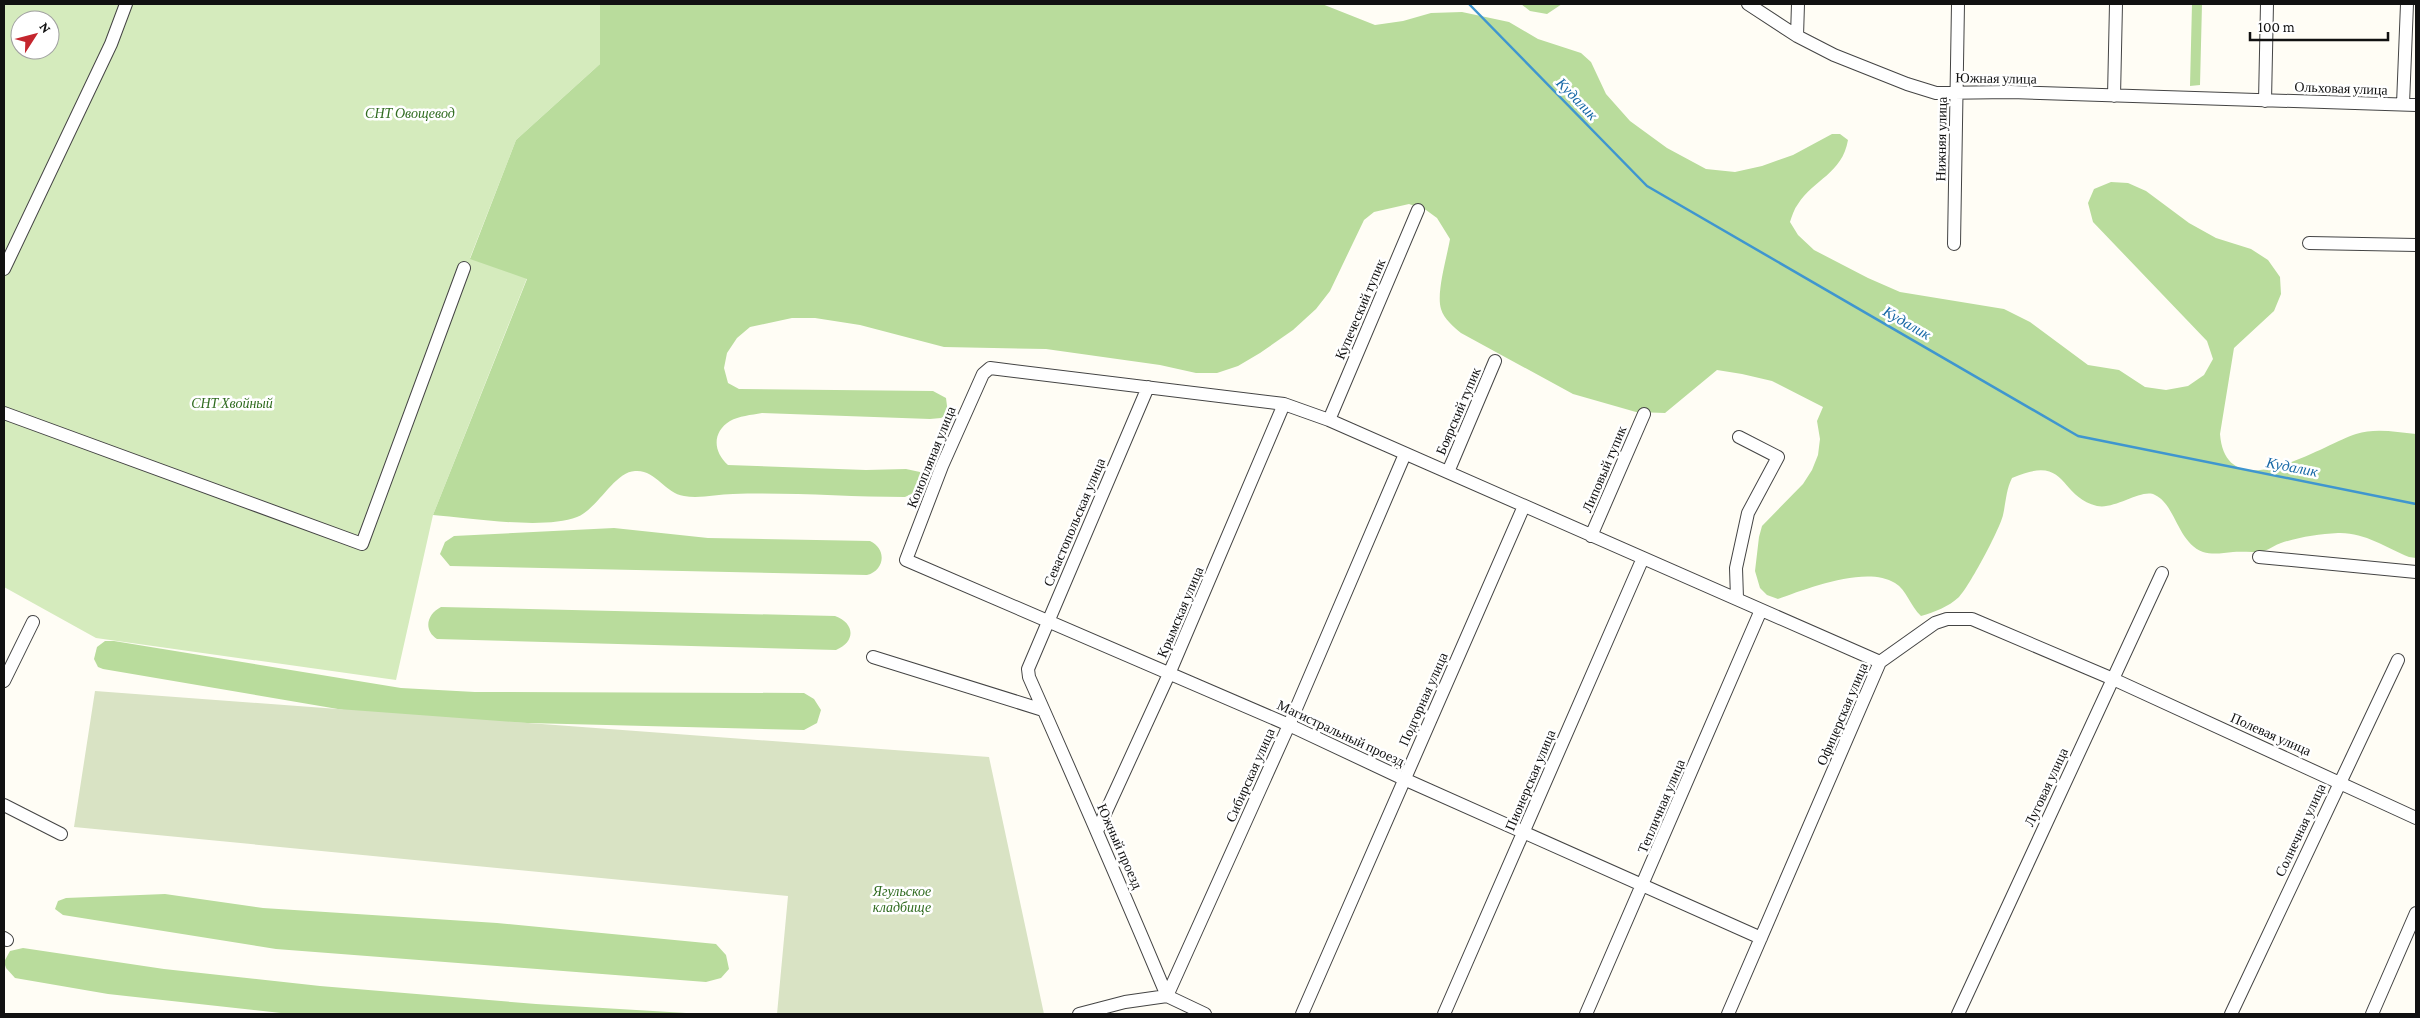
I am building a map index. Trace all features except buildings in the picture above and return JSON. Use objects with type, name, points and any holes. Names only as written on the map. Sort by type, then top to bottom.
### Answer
[{"type":"street","points":[[4,270],[111,44],[126,4]]},
{"type":"street","name":"Южная улица","points":[[1748,4],[1797,36],[1834,55],[1907,84],[1936,93],[2265,101]]},
{"type":"street","points":[[1797,36],[1798,4]]},
{"type":"street","name":"Нижняя улица","points":[[1954,244],[1958,4]]},
{"type":"street","points":[[2114,96],[2116,4]]},
{"type":"street","points":[[2265,101],[2267,4]]},
{"type":"street","points":[[2403,104],[2408,4]]},
{"type":"street","name":"Ольховая улица","points":[[2265,101],[2416,105]]},
{"type":"street","name":"Купеческий тупик","points":[[1329,420],[1418,210]]},
{"type":"street","points":[[2309,243],[2416,245]]},
{"type":"street","points":[[4,413],[362,544],[464,268]]},
{"type":"street","name":"Боярский тупик","points":[[1448,472],[1495,360]]},
{"type":"street","name":"Конопляная улица","points":[[906,560],[942,466],[974,392],[983,374],[988,369],[1148,387]]},
{"type":"street","points":[[1148,387],[1284,404],[1329,420],[1880,662]]},
{"type":"street","name":"Севастопольская улица","points":[[1028,669],[1148,387]]},
{"type":"street","name":"Крымская улица","points":[[1098,829],[1169,674],[1284,404]]},
{"type":"street","name":"Липовый тупик","points":[[1591,536],[1644,414]]},
{"type":"street","points":[[1737,598],[1736,568],[1748,512],[1778,456],[1739,437]]},
{"type":"street","name":"Сибирская улица","points":[[1167,996],[1289,725],[1404,454]]},
{"type":"street","name":"Подгорная улица","points":[[1302,1014],[1524,506]]},
{"type":"street","points":[[2259,557],[2416,572]]},
{"type":"street","name":"Пионерская улица","points":[[1444,1014],[1643,558]]},
{"type":"street","name":"Магистральный проезд","points":[[906,560],[1289,725],[1404,780],[1762,938]]},
{"type":"street","name":"Луговая улица","points":[[1958,1014],[2162,573]]},
{"type":"street","name":"Тепличная улица","points":[[1586,1014],[1644,885],[1762,610]]},
{"type":"street","name":"Офицерская улица","points":[[1728,1014],[1880,662],[1935,623],[1947,619],[1972,619],[2113,680]]},
{"type":"street","points":[[5,674],[33,622]]},
{"type":"street","points":[[873,657],[1043,710]]},
{"type":"street","name":"Солнечная улица","points":[[2231,1014],[2398,660]]},
{"type":"street","name":"Южный проезд","points":[[1028,669],[1029,677],[1043,710],[1098,829],[1167,996]]},
{"type":"street","name":"Полевая улица","points":[[2113,680],[2416,818]]},
{"type":"street","points":[[4,805],[61,834]]},
{"type":"street","points":[[2372,1014],[2416,913]]},
{"type":"street","points":[[1079,1014],[1125,1002],[1167,996],[1205,1014]]},
{"type":"green space","name":"СНТ Хвойный","points":[[4,4],[600,4],[600,64],[516,140],[470,258],[527,278],[433,515],[396,680],[96,638],[4,587]]},
{"type":"green space","points":[[600,4],[1322,4],[1375,25],[1403,21],[1431,13],[1462,12],[1509,22],[1538,39],[1581,53],[1591,62],[1606,94],[1630,121],[1667,148],[1706,169],[1735,172],[1762,166],[1793,155],[1832,134],[1840,134],[1848,140],[1840,161],[1834,169],[1804,195],[1795,208],[1790,222],[1798,235],[1814,250],[1900,292],[2004,309],[2030,322],[2088,365],[2119,370],[2145,387],[2166,390],[2188,386],[2204,375],[2213,359],[2207,341],[2093,222],[2088,203],[2094,189],[2111,182],[2128,183],[2146,191],[2189,223],[2216,238],[2251,249],[2268,260],[2280,277],[2281,294],[2274,311],[2234,348],[2220,434],[2226,456],[2239,468],[2257,470],[2277,467],[2300,459],[2363,432],[2386,431],[2416,434],[2416,558],[2409,557],[2366,538],[2348,533],[2316,535],[2295,539],[2260,552],[2207,553],[2194,547],[2187,540],[2168,507],[2155,495],[2143,494],[2112,505],[2097,506],[2084,501],[2061,479],[2053,473],[2044,470],[2012,478],[2001,522],[1984,558],[1959,597],[1941,609],[1921,616],[1899,586],[1883,578],[1868,576],[1836,580],[1778,599],[1767,595],[1760,588],[1755,571],[1759,537],[1762,526],[1803,484],[1812,470],[1818,455],[1820,439],[1817,421],[1823,407],[1772,381],[1717,370],[1665,413],[1636,412],[1573,394],[1461,333],[1452,325],[1442,313],[1440,302],[1442,275],[1450,239],[1437,218],[1426,210],[1409,204],[1374,212],[1364,220],[1330,291],[1316,309],[1293,330],[1238,366],[1217,373],[1196,373],[1160,365],[1046,349],[944,347],[860,325],[815,318],[792,318],[750,327],[737,338],[727,353],[724,368],[728,383],[739,389],[933,391],[946,398],[948,414],[941,418],[762,413],[730,421],[720,431],[718,436],[717,448],[719,454],[728,465],[866,470],[906,469],[920,472],[926,482],[924,488],[905,497],[727,494],[690,497],[671,491],[654,477],[642,471],[635,471],[620,477],[585,513],[563,521],[527,523],[433,515],[527,279],[470,259],[516,140],[600,64]]},
{"type":"green space","points":[[1521,4],[1562,4],[1547,14],[1530,11]]},
{"type":"green space","points":[[2192,4],[2202,4],[2200,85],[2190,86]]},
{"type":"green space","points":[[614,528],[708,538],[870,541],[879,549],[882,559],[877,569],[867,575],[450,566],[440,554],[445,542],[454,536]]},
{"type":"green space","points":[[441,607],[835,616],[846,623],[849,628],[850,638],[843,647],[836,650],[437,639],[428,627],[432,614]]},
{"type":"green space","points":[[105,641],[401,688],[475,692],[804,693],[814,699],[821,710],[817,723],[804,730],[487,722],[373,715],[103,669],[98,667],[94,659],[97,647]]},
{"type":"green space","name":"Ягульское кладбище","points":[[95,691],[989,757],[1044,1014],[777,1014],[788,896],[74,827]]},
{"type":"green space","points":[[165,894],[263,908],[497,923],[716,944],[726,955],[729,969],[721,978],[706,982],[276,949],[63,915],[55,909],[58,901],[66,898]]},
{"type":"green space","points":[[23,948],[164,969],[320,986],[536,1004],[703,1014],[290,1014],[108,994],[15,978],[6,968],[4,962],[10,951]]},
{"type":"waterway","name":"Кудалик","points":[[1469,4],[1647,186],[2078,436],[2416,504]]},
{"type":"park label","name":"СНТ Овощевод","points":[[410,113]]}]
